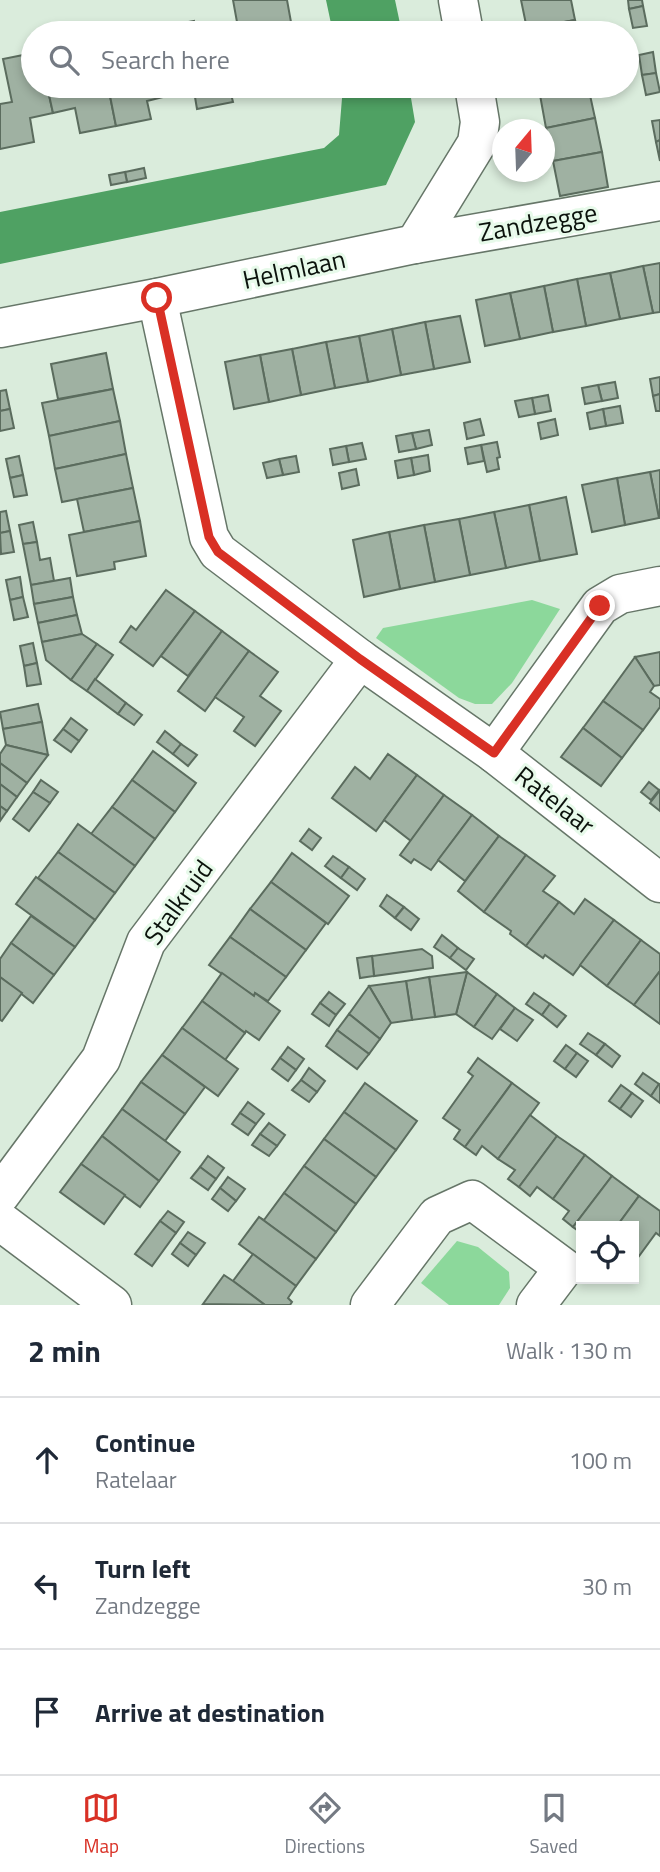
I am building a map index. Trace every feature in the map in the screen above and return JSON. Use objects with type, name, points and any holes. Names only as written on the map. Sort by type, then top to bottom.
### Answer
[{"type":"street","points":[[458,0],[462,21]]},
{"type":"street","points":[[415,244],[477,143],[480,122],[476,98]]},
{"type":"street","name":"Zandzegge","points":[[415,244],[660,201]]},
{"type":"street","name":"Helmlaan","points":[[0,328],[415,244]]},
{"type":"street","name":"Ratelaar","points":[[157,298],[209,537],[218,552],[360,659],[494,753],[660,883]]},
{"type":"street","points":[[494,753],[600,606],[620,594],[660,586]]},
{"type":"street","name":"Stalkruid","points":[[0,1195],[101,1059],[146,942],[360,659]]},
{"type":"street","points":[[370,1305],[436,1216],[472,1200],[564,1268],[536,1305]]},
{"type":"street","points":[[0,1221],[112,1305]]},
{"type":"shaded area","points":[[326,0],[395,0],[399,21],[330,21]]},
{"type":"shaded area","points":[[342,98],[411,98],[415,122],[386,185],[0,264],[0,212],[324,148],[339,135]]},
{"type":"shaded area","points":[[532,600],[560,609],[512,683],[492,704],[475,704],[459,698],[376,638],[383,628]]},
{"type":"shaded area","points":[[457,1241],[478,1247],[509,1272],[510,1288],[499,1305],[449,1305],[421,1283]]},
{"type":"building","points":[[233,0],[287,0],[291,21],[237,21]]},
{"type":"building","points":[[521,0],[571,0],[575,20],[525,21]]},
{"type":"building","points":[[628,0],[642,0],[643,6],[629,9]]},
{"type":"building","points":[[643,6],[647,26],[639,27],[639,21],[632,21],[629,9]]},
{"type":"building","points":[[653,52],[656,73],[642,75],[639,55]]},
{"type":"building","points":[[21,55],[21,98],[50,98],[53,113],[30,118],[34,142],[0,149],[0,104],[12,102],[3,59]]},
{"type":"building","points":[[656,73],[660,92],[646,95],[642,75]]},
{"type":"building","points":[[50,98],[110,98],[116,126],[80,133],[75,108],[53,113]]},
{"type":"building","points":[[110,98],[159,98],[147,101],[151,119],[116,126]]},
{"type":"building","points":[[195,98],[232,98],[233,102],[197,109]]},
{"type":"building","points":[[541,98],[591,98],[595,118],[555,126],[555,119],[544,119]]},
{"type":"building","points":[[595,118],[602,152],[555,161],[555,126]]},
{"type":"building","points":[[660,120],[660,140],[656,142],[652,121]]},
{"type":"building","points":[[660,140],[660,161],[656,142]]},
{"type":"building","points":[[602,152],[608,187],[560,196],[555,161]]},
{"type":"building","points":[[144,168],[146,178],[127,182],[125,172]]},
{"type":"building","points":[[125,172],[127,182],[111,185],[109,175]]},
{"type":"building","points":[[660,263],[660,312],[653,313],[643,266]]},
{"type":"building","points":[[643,266],[653,313],[620,319],[610,273]]},
{"type":"building","points":[[610,273],[620,319],[586,326],[577,279]]},
{"type":"building","points":[[577,279],[586,326],[553,332],[544,286]]},
{"type":"building","points":[[544,286],[553,332],[520,339],[510,293]]},
{"type":"building","points":[[510,293],[520,339],[485,346],[476,300]]},
{"type":"building","points":[[460,316],[470,362],[434,369],[425,322]]},
{"type":"building","points":[[425,322],[434,369],[401,375],[392,329]]},
{"type":"building","points":[[392,329],[401,375],[368,382],[359,336]]},
{"type":"building","points":[[359,336],[368,382],[335,388],[326,342]]},
{"type":"building","points":[[326,342],[335,388],[301,395],[292,349]]},
{"type":"building","points":[[292,349],[301,395],[269,402],[260,355]]},
{"type":"building","points":[[106,353],[113,389],[58,399],[51,364]]},
{"type":"building","points":[[260,355],[269,402],[234,409],[225,362]]},
{"type":"building","points":[[660,377],[660,394],[653,396],[650,379]]},
{"type":"building","points":[[615,382],[618,398],[602,401],[598,385]]},
{"type":"building","points":[[598,385],[602,401],[585,404],[582,388]]},
{"type":"building","points":[[113,389],[120,421],[49,436],[42,403]]},
{"type":"building","points":[[6,390],[10,409],[0,411],[0,391]]},
{"type":"building","points":[[660,394],[660,411],[656,411],[653,396]]},
{"type":"building","points":[[548,395],[551,411],[535,414],[532,398]]},
{"type":"building","points":[[532,398],[535,414],[519,417],[515,401]]},
{"type":"building","points":[[620,406],[623,423],[606,426],[603,409]]},
{"type":"building","points":[[10,409],[14,428],[0,431],[0,411]]},
{"type":"building","points":[[603,409],[606,426],[590,429],[587,413]]},
{"type":"building","points":[[480,419],[484,435],[467,439],[464,423]]},
{"type":"building","points":[[555,419],[558,435],[541,439],[538,423]]},
{"type":"building","points":[[120,421],[126,454],[55,469],[49,436]]},
{"type":"building","points":[[429,430],[432,445],[416,449],[412,433]]},
{"type":"building","points":[[412,433],[416,449],[399,452],[396,436]]},
{"type":"building","points":[[497,442],[499,469],[487,472],[481,445]]},
{"type":"building","points":[[362,443],[366,459],[349,462],[346,446]]},
{"type":"building","points":[[481,445],[484,461],[468,464],[465,448]]},
{"type":"building","points":[[346,446],[349,462],[333,465],[330,449]]},
{"type":"building","points":[[126,454],[133,488],[62,502],[55,469]]},
{"type":"building","points":[[428,455],[430,471],[414,475],[411,458]]},
{"type":"building","points":[[19,456],[23,475],[10,478],[6,459]]},
{"type":"building","points":[[296,456],[299,472],[283,475],[279,459]]},
{"type":"building","points":[[411,458],[414,475],[398,478],[395,461]]},
{"type":"building","points":[[279,459],[283,475],[267,478],[263,463]]},
{"type":"building","points":[[356,469],[359,485],[342,489],[339,473]]},
{"type":"building","points":[[660,470],[660,518],[659,518],[650,472]]},
{"type":"building","points":[[650,472],[659,518],[625,525],[617,478]]},
{"type":"building","points":[[23,475],[27,495],[14,497],[10,478]]},
{"type":"building","points":[[617,478],[625,525],[592,532],[582,485]]},
{"type":"building","points":[[133,488],[140,521],[84,532],[77,499]]},
{"type":"building","points":[[566,497],[577,554],[540,561],[529,505]]},
{"type":"building","points":[[529,505],[540,561],[506,568],[494,512]]},
{"type":"building","points":[[6,511],[10,531],[0,533],[0,512]]},
{"type":"building","points":[[494,512],[506,568],[470,575],[459,519]]},
{"type":"building","points":[[459,519],[470,575],[435,582],[424,525]]},
{"type":"building","points":[[140,521],[146,556],[114,562],[115,569],[77,576],[69,535]]},
{"type":"building","points":[[33,522],[37,542],[23,544],[19,525]]},
{"type":"building","points":[[424,525],[435,582],[400,589],[389,532]]},
{"type":"building","points":[[10,531],[14,552],[1,554],[0,533]]},
{"type":"building","points":[[389,532],[400,589],[364,597],[353,540]]},
{"type":"building","points":[[37,542],[40,560],[50,558],[54,581],[31,585],[23,544]]},
{"type":"building","points":[[20,577],[23,597],[10,600],[6,580]]},
{"type":"building","points":[[70,578],[73,597],[34,604],[31,585]]},
{"type":"building","points":[[166,590],[195,611],[153,666],[120,642],[131,626],[136,630]]},
{"type":"building","points":[[23,597],[28,617],[14,620],[10,600]]},
{"type":"building","points":[[73,597],[77,615],[38,623],[34,604]]},
{"type":"building","points":[[195,611],[222,631],[188,676],[161,656]]},
{"type":"building","points":[[77,615],[82,634],[42,642],[38,623]]},
{"type":"building","points":[[222,631],[249,651],[205,711],[178,691]]},
{"type":"building","points":[[82,634],[97,644],[71,680],[46,660],[42,642]]},
{"type":"building","points":[[33,643],[37,663],[24,666],[20,646]]},
{"type":"building","points":[[97,644],[113,655],[87,691],[71,680]]},
{"type":"building","points":[[249,651],[278,672],[260,696],[281,711],[255,746],[234,731],[244,717],[215,697]]},
{"type":"building","points":[[660,652],[660,685],[654,686],[635,657]]},
{"type":"building","points":[[635,657],[654,686],[650,692],[660,699],[660,707],[643,730],[603,701]]},
{"type":"building","points":[[37,663],[41,684],[27,686],[24,666]]},
{"type":"building","points":[[95,679],[126,703],[118,714],[87,691]]},
{"type":"building","points":[[603,701],[643,730],[622,758],[583,728]]},
{"type":"building","points":[[126,703],[142,715],[134,725],[118,714]]},
{"type":"building","points":[[38,704],[42,722],[3,729],[0,712]]},
{"type":"building","points":[[71,718],[87,730],[79,741],[63,729]]},
{"type":"building","points":[[42,722],[48,755],[6,745],[3,729]]},
{"type":"building","points":[[583,728],[622,758],[601,786],[561,757]]},
{"type":"building","points":[[63,729],[79,741],[71,752],[54,740]]},
{"type":"building","points":[[165,731],[181,744],[173,754],[157,742]]},
{"type":"building","points":[[181,744],[197,755],[188,766],[173,754]]},
{"type":"building","points":[[6,745],[48,755],[27,783],[0,763],[0,754]]},
{"type":"building","points":[[153,751],[196,783],[175,812],[132,780]]},
{"type":"building","points":[[388,754],[417,775],[376,831],[332,798],[355,767],[370,779]]},
{"type":"building","points":[[0,763],[27,783],[17,797],[0,784]]},
{"type":"building","points":[[417,775],[444,795],[411,841],[384,820]]},
{"type":"building","points":[[41,780],[58,792],[50,803],[33,792]]},
{"type":"building","points":[[132,780],[175,812],[155,839],[112,807]]},
{"type":"building","points":[[649,782],[659,790],[651,800],[641,792]]},
{"type":"building","points":[[0,784],[17,797],[7,811],[0,806]]},
{"type":"building","points":[[660,790],[660,811],[650,803]]},
{"type":"building","points":[[33,792],[50,803],[29,831],[13,819]]},
{"type":"building","points":[[444,795],[472,815],[431,870],[414,859],[411,863],[400,855]]},
{"type":"building","points":[[0,806],[7,811],[0,821]]},
{"type":"building","points":[[112,807],[155,839],[135,866],[91,834]]},
{"type":"building","points":[[472,815],[499,836],[465,881],[438,860]]},
{"type":"building","points":[[78,824],[135,866],[115,893],[58,852]]},
{"type":"building","points":[[309,829],[321,838],[312,850],[300,841]]},
{"type":"building","points":[[499,836],[526,855],[484,912],[458,891]]},
{"type":"building","points":[[58,852],[115,893],[95,920],[38,878]]},
{"type":"building","points":[[292,853],[349,896],[328,924],[271,882]]},
{"type":"building","points":[[526,855],[555,876],[543,891],[559,902],[526,946],[510,934],[511,931],[484,912]]},
{"type":"building","points":[[333,856],[349,867],[341,878],[325,866]]},
{"type":"building","points":[[349,867],[365,879],[357,890],[341,878]]},
{"type":"building","points":[[36,877],[95,920],[75,947],[16,904]]},
{"type":"building","points":[[271,882],[326,923],[306,950],[250,909]]},
{"type":"building","points":[[387,895],[404,907],[395,918],[380,906]]},
{"type":"building","points":[[585,899],[614,920],[573,975],[545,955],[543,958],[526,946],[559,902],[574,914]]},
{"type":"building","points":[[404,907],[419,919],[411,930],[395,918]]},
{"type":"building","points":[[250,909],[306,950],[286,977],[230,937]]},
{"type":"building","points":[[31,916],[75,947],[54,975],[11,943]]},
{"type":"building","points":[[614,920],[641,940],[607,986],[580,965]]},
{"type":"building","points":[[442,935],[458,948],[450,958],[434,947]]},
{"type":"building","points":[[230,937],[286,977],[268,1001],[255,993],[254,996],[209,965]]},
{"type":"building","points":[[641,940],[660,954],[660,971],[634,1005],[607,986]]},
{"type":"building","points":[[11,943],[54,975],[33,1003],[0,977],[0,959]]},
{"type":"building","points":[[458,948],[474,959],[466,970],[450,958]]},
{"type":"building","points":[[422,949],[432,956],[433,968],[374,976],[372,956]]},
{"type":"building","points":[[372,956],[374,976],[360,978],[357,958]]},
{"type":"building","points":[[660,971],[660,1024],[634,1005]]},
{"type":"building","points":[[467,972],[497,994],[474,1027],[456,1014]]},
{"type":"building","points":[[467,972],[456,1014],[435,1017],[429,977]]},
{"type":"building","points":[[222,973],[280,1011],[259,1040],[246,1031],[245,1033],[202,1001]]},
{"type":"building","points":[[0,977],[22,993],[2,1021],[0,1020]]},
{"type":"building","points":[[429,977],[435,1017],[412,1020],[406,981]]},
{"type":"building","points":[[406,981],[412,1020],[391,1023],[369,986]]},
{"type":"building","points":[[369,986],[391,1023],[380,1039],[349,1014]]},
{"type":"building","points":[[329,992],[345,1004],[336,1015],[320,1003]]},
{"type":"building","points":[[534,993],[550,1004],[542,1015],[526,1004]]},
{"type":"building","points":[[497,994],[515,1008],[492,1039],[474,1027]]},
{"type":"building","points":[[202,1001],[245,1033],[225,1060],[182,1028]]},
{"type":"building","points":[[320,1003],[336,1015],[329,1026],[312,1014]]},
{"type":"building","points":[[550,1004],[566,1016],[557,1027],[542,1015]]},
{"type":"building","points":[[515,1008],[533,1020],[517,1041],[500,1029]]},
{"type":"building","points":[[349,1014],[380,1039],[369,1054],[337,1030]]},
{"type":"building","points":[[182,1028],[238,1069],[218,1096],[162,1055]]},
{"type":"building","points":[[337,1030],[369,1054],[357,1069],[326,1046]]},
{"type":"building","points":[[588,1033],[605,1044],[596,1055],[580,1044]]},
{"type":"building","points":[[605,1044],[620,1056],[612,1067],[596,1055]]},
{"type":"building","points":[[566,1045],[577,1053],[565,1069],[554,1061]]},
{"type":"building","points":[[288,1047],[304,1059],[296,1070],[280,1058]]},
{"type":"building","points":[[577,1053],[588,1061],[576,1077],[565,1069]]},
{"type":"building","points":[[162,1055],[205,1087],[185,1114],[141,1082]]},
{"type":"building","points":[[280,1058],[296,1070],[288,1081],[272,1069]]},
{"type":"building","points":[[478,1058],[512,1083],[465,1147],[454,1139],[460,1130],[443,1118],[473,1076],[468,1072]]},
{"type":"building","points":[[309,1068],[325,1081],[317,1092],[301,1080]]},
{"type":"building","points":[[643,1073],[659,1084],[651,1096],[635,1084]]},
{"type":"building","points":[[301,1080],[317,1092],[309,1102],[292,1090]]},
{"type":"building","points":[[141,1082],[185,1114],[165,1141],[122,1109]]},
{"type":"building","points":[[365,1083],[417,1121],[396,1150],[344,1112]]},
{"type":"building","points":[[512,1083],[539,1103],[498,1159],[482,1146],[476,1155],[465,1147]]},
{"type":"building","points":[[621,1085],[632,1093],[620,1109],[609,1101]]},
{"type":"building","points":[[660,1085],[660,1103],[651,1096]]},
{"type":"building","points":[[632,1093],[643,1101],[631,1117],[620,1109]]},
{"type":"building","points":[[248,1102],[264,1114],[256,1124],[240,1113]]},
{"type":"building","points":[[122,1109],[180,1152],[159,1181],[102,1136]]},
{"type":"building","points":[[344,1112],[396,1150],[376,1177],[324,1139]]},
{"type":"building","points":[[240,1113],[256,1124],[248,1135],[232,1124]]},
{"type":"building","points":[[530,1115],[557,1136],[519,1187],[508,1179],[515,1170],[498,1159]]},
{"type":"building","points":[[269,1123],[285,1135],[277,1146],[260,1134]]},
{"type":"building","points":[[260,1134],[277,1146],[269,1156],[252,1145]]},
{"type":"building","points":[[102,1136],[159,1181],[140,1207],[81,1164]]},
{"type":"building","points":[[557,1136],[585,1155],[553,1199],[537,1187],[530,1196],[519,1187]]},
{"type":"building","points":[[324,1139],[376,1177],[356,1204],[304,1166]]},
{"type":"building","points":[[585,1155],[612,1176],[573,1227],[563,1219],[569,1211],[553,1199]]},
{"type":"building","points":[[208,1156],[224,1168],[216,1179],[200,1167]]},
{"type":"building","points":[[81,1164],[125,1195],[104,1224],[60,1192]]},
{"type":"building","points":[[304,1166],[356,1204],[336,1232],[284,1193]]},
{"type":"building","points":[[200,1167],[216,1179],[208,1190],[191,1178]]},
{"type":"building","points":[[612,1176],[639,1196],[621,1221],[578,1221]]},
{"type":"building","points":[[228,1177],[245,1189],[236,1201],[220,1188]]},
{"type":"building","points":[[220,1188],[236,1201],[228,1211],[212,1199]]},
{"type":"building","points":[[284,1193],[336,1232],[316,1259],[259,1217],[264,1220]]},
{"type":"building","points":[[639,1196],[660,1211],[660,1236],[656,1233],[639,1256],[639,1221],[621,1221]]},
{"type":"building","points":[[168,1211],[184,1222],[176,1233],[160,1221]]},
{"type":"building","points":[[259,1217],[316,1259],[296,1286],[239,1244]]},
{"type":"building","points":[[160,1221],[176,1233],[152,1266],[135,1254]]},
{"type":"building","points":[[188,1232],[205,1243],[196,1255],[180,1243]]},
{"type":"building","points":[[180,1243],[196,1255],[188,1266],[172,1254]]},
{"type":"building","points":[[253,1254],[296,1286],[288,1298],[292,1302],[290,1305],[265,1305],[233,1281]]},
{"type":"building","points":[[224,1275],[233,1281],[265,1305],[203,1304]]},
{"type":"route","points":[[157,298],[209,537],[218,552],[360,659],[494,753],[600,606]]}]
